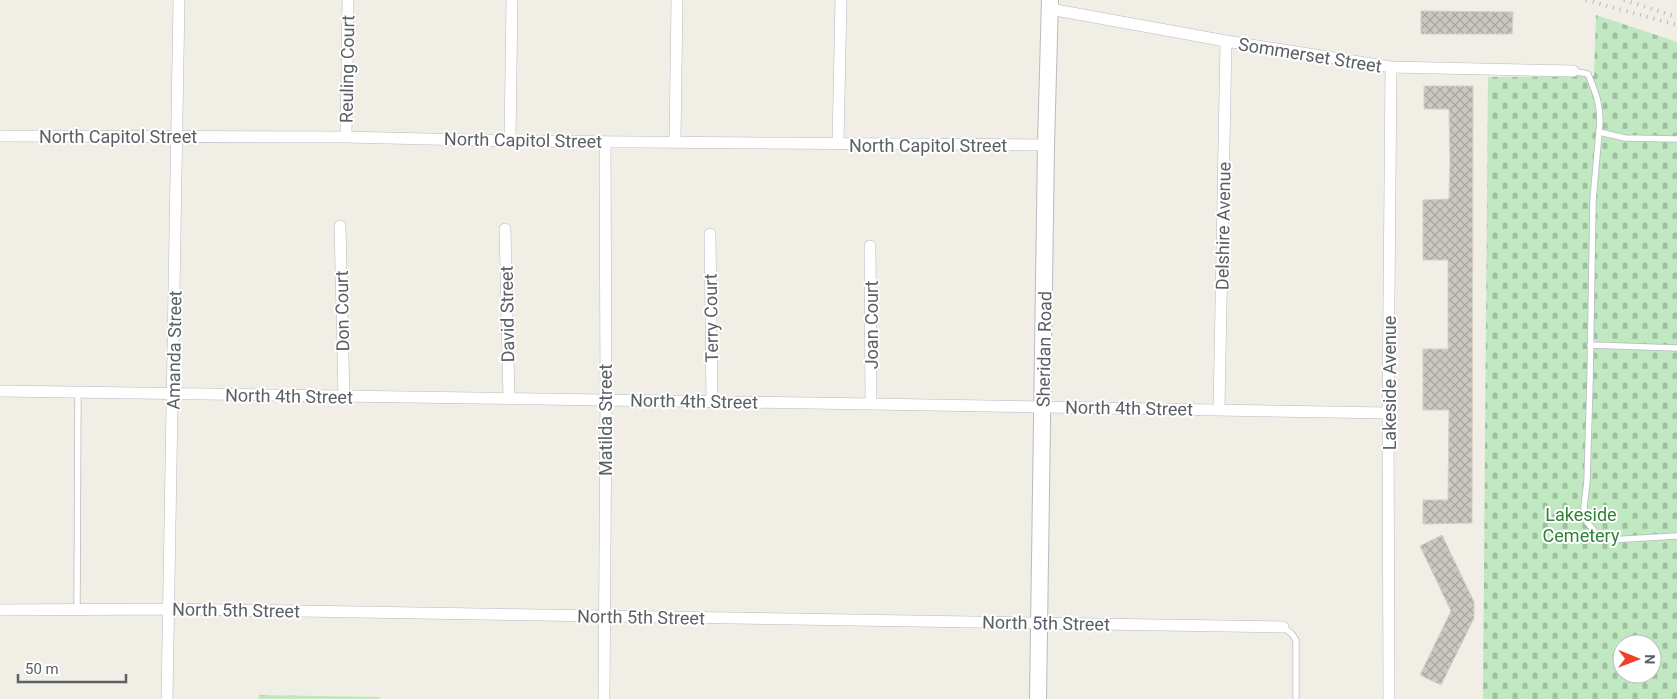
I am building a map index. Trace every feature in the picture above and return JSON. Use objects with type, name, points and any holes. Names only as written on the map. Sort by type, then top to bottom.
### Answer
[{"type":"main road","name":"Sheridan Road","points":[[1038,699],[1044,407],[1046,145],[1050,4]]},
{"type":"street","name":"Amanda Street","points":[[168,699],[179,0]]},
{"type":"street","name":"Reuling Court","points":[[346,137],[348,0]]},
{"type":"street","points":[[510,141],[512,0]]},
{"type":"street","points":[[675,142],[677,0]]},
{"type":"street","points":[[838,144],[841,0]]},
{"type":"street","name":"Sommerset Street","points":[[1050,4],[1226,41],[1391,67],[1572,71]]},
{"type":"street","name":"Delshire Avenue","points":[[1219,410],[1226,41]]},
{"type":"street","name":"Lakeside Avenue","points":[[1389,699],[1388,413],[1391,67]]},
{"type":"street","name":"North Capitol Street","points":[[0,136],[346,137],[510,141],[1046,145]]},
{"type":"street","name":"Matilda Street","points":[[604,699],[605,142]]},
{"type":"street","name":"Don Court","points":[[340,226],[344,397]]},
{"type":"street","name":"David Street","points":[[505,229],[509,399]]},
{"type":"street","name":"Terry Court","points":[[710,234],[712,402]]},
{"type":"street","name":"Joan Court","points":[[870,246],[871,404]]},
{"type":"street","name":"North 4th Street","points":[[0,391],[1388,413]]},
{"type":"street","name":"North 5th Street","points":[[0,610],[170,609],[1282,627]]},
{"type":"lane","points":[[1572,71],[1588,74],[1598,97],[1601,116],[1593,200],[1587,481],[1584,508],[1587,522],[1596,533],[1609,540],[1677,536]]},
{"type":"lane","points":[[1599,132],[1625,138],[1677,139]]},
{"type":"lane","points":[[1590,345],[1677,348]]},
{"type":"lane","points":[[77,609],[78,392]]},
{"type":"lane","points":[[1282,627],[1292,634],[1296,640],[1296,699]]},
{"type":"green space","name":"Lakeside Cemetery","points":[[1596,15],[1677,42],[1677,699],[1483,699],[1488,77],[1594,76]]},
{"type":"green space","points":[[259,695],[380,697],[380,699],[259,699]]},
{"type":"building","points":[[1421,11],[1513,12],[1512,34],[1421,34]]},
{"type":"building","points":[[1424,86],[1473,86],[1472,523],[1423,524],[1423,500],[1448,500],[1449,410],[1423,410],[1423,349],[1448,349],[1448,260],[1423,260],[1423,200],[1449,199],[1450,161],[1449,109],[1424,109]]},
{"type":"building","points":[[1442,535],[1474,602],[1474,618],[1441,685],[1420,675],[1451,611],[1420,546]]},
{"type":"railway","points":[[1586,0],[1677,25]]},
{"type":"railway","points":[[1624,0],[1677,17]]}]
